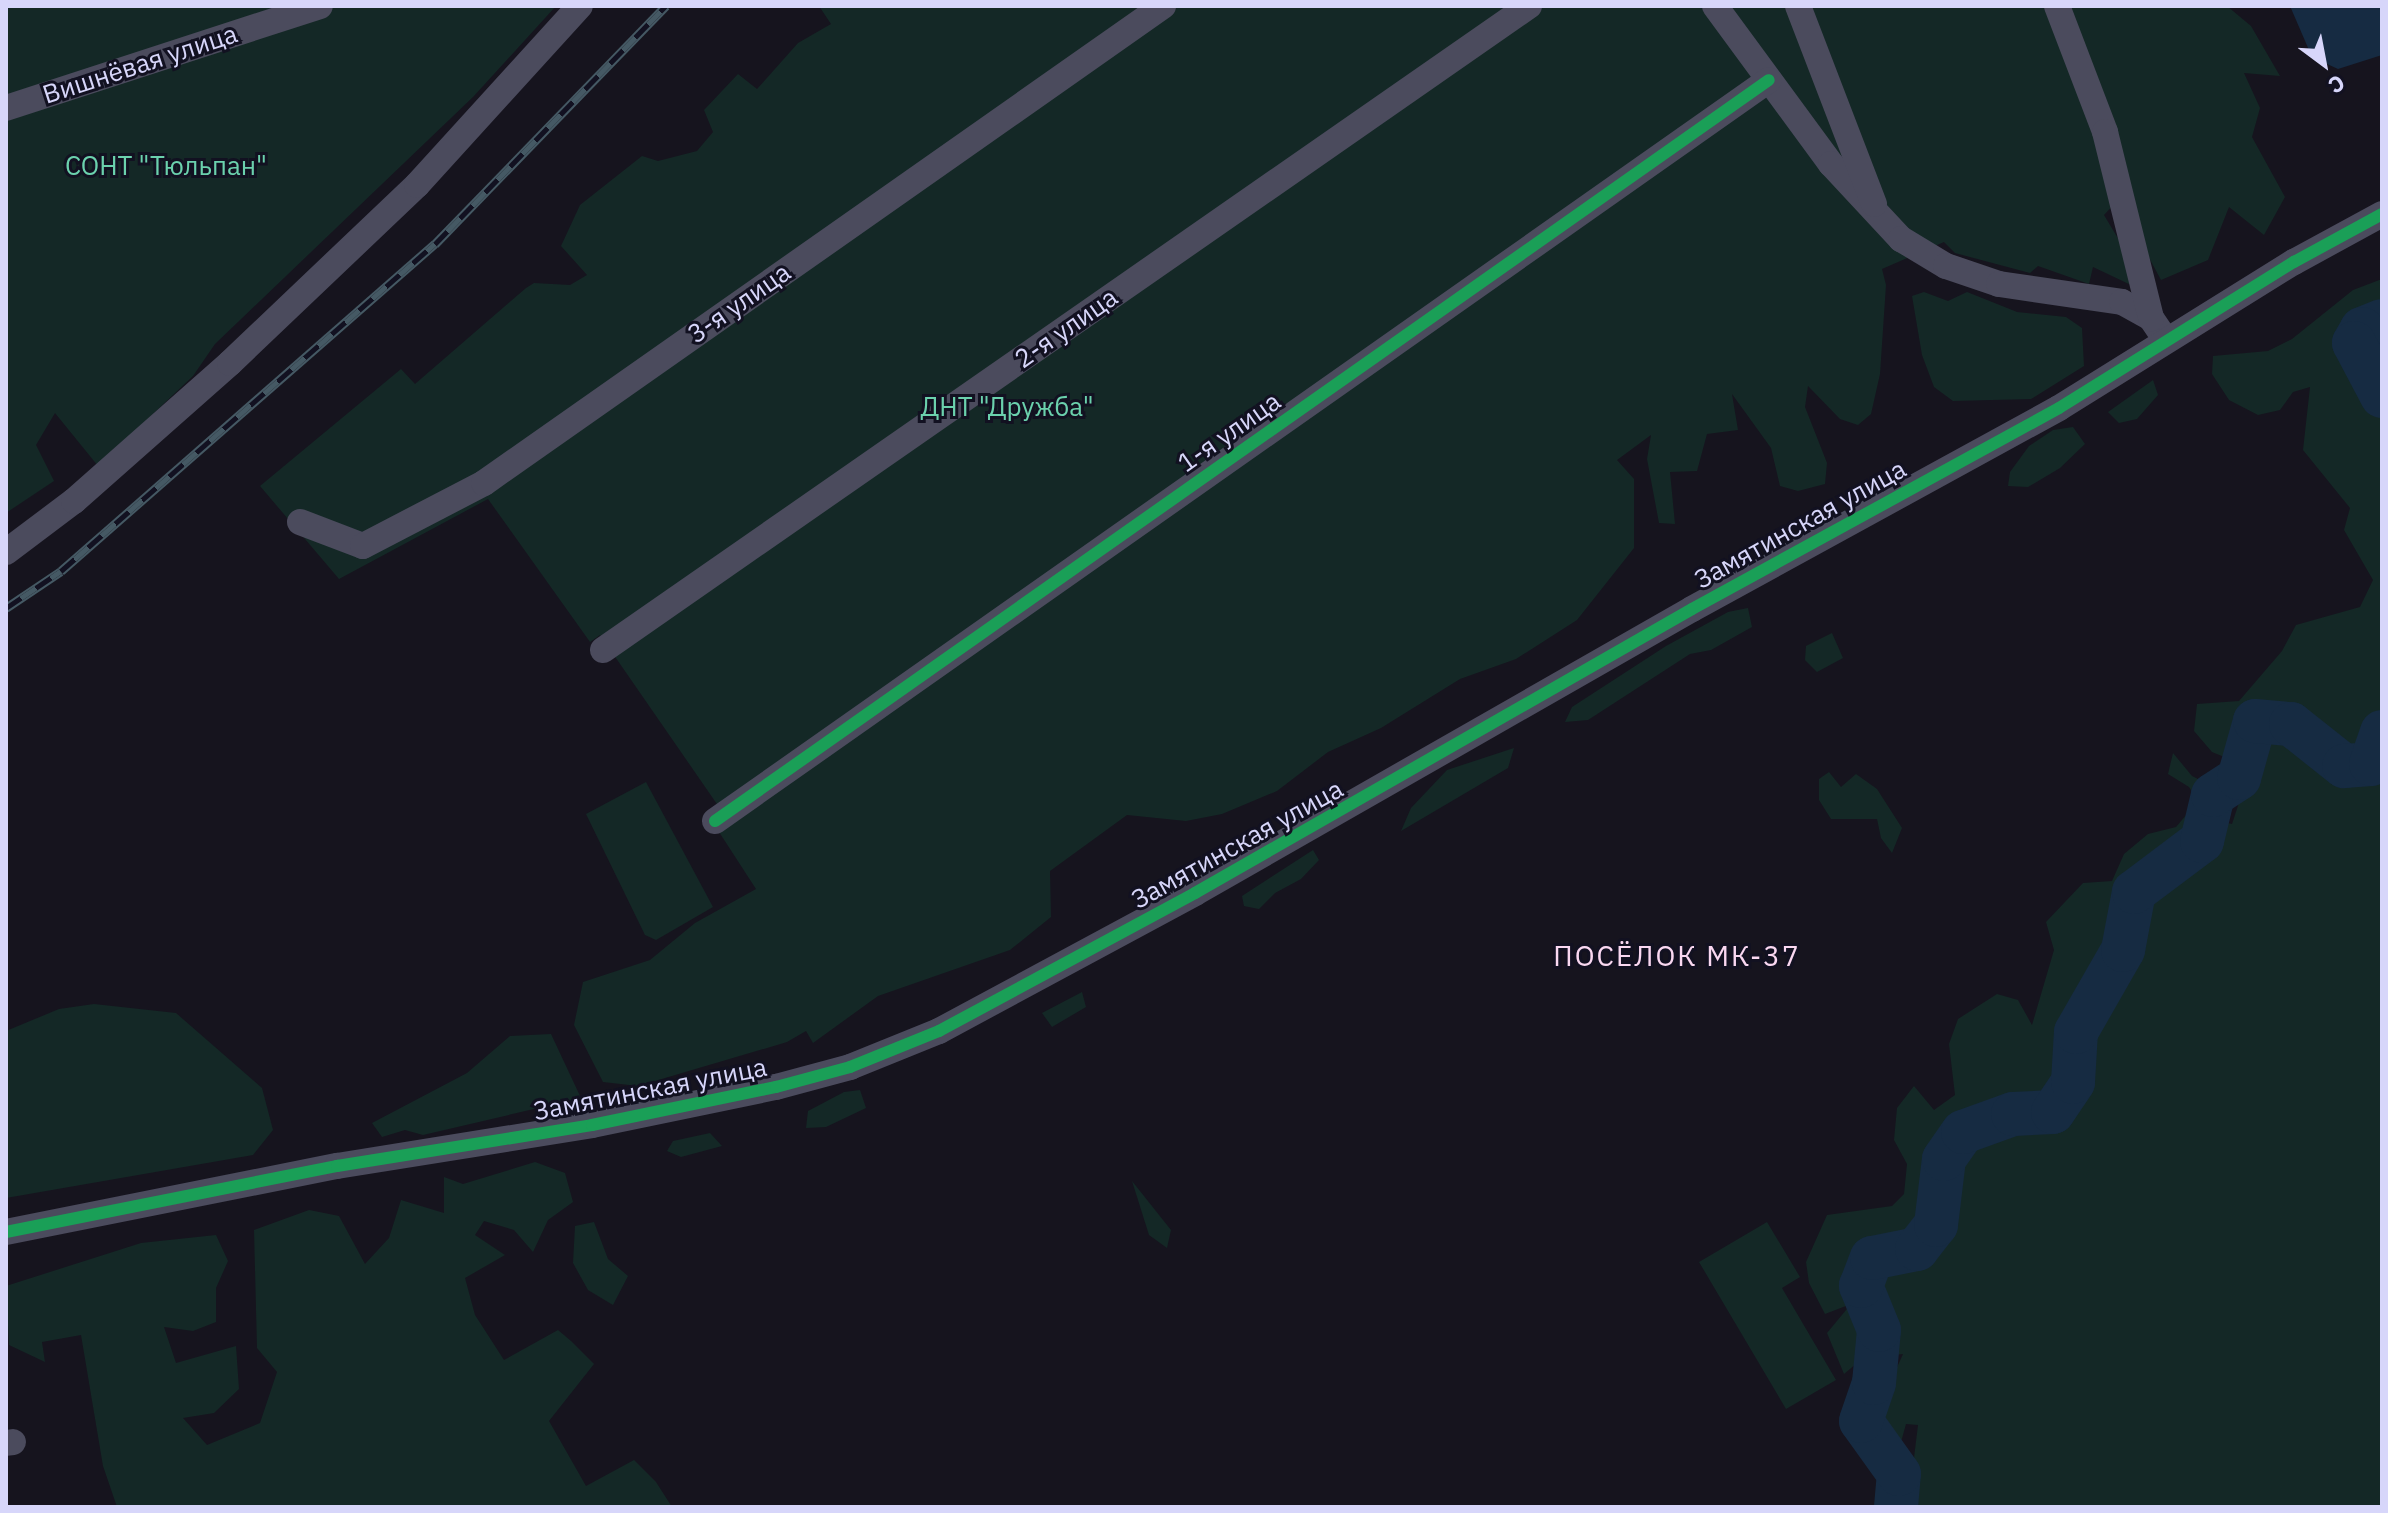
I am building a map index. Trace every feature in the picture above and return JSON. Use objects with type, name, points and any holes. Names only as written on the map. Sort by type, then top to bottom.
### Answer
[{"type":"street","name":"Вишнёвая улица","points":[[6,108],[320,6]]},
{"type":"street","points":[[6,552],[74,501],[230,363],[395,206],[580,6]]},
{"type":"street","name":"3-я улица","points":[[300,522],[363,546],[484,483],[1163,6]]},
{"type":"street","name":"2-я улица","points":[[603,650],[1529,6]]},
{"type":"street","points":[[1715,6],[1879,219],[1901,239],[1946,266],[2034,292],[2122,302],[2151,318]]},
{"type":"street","points":[[1798,6],[1879,219]]},
{"type":"street","points":[[2057,6],[2105,132],[2151,318],[2166,340]]},
{"type":"street","name":"1-я улица","points":[[715,821],[1769,80]]},
{"type":"street","name":"Замятинская улица","points":[[6,1232],[337,1166],[635,1117],[776,1087],[891,1051],[971,1016],[1195,893],[1704,602],[2059,408],[2166,340],[2382,214]]},
{"type":"green space","name":"СОНТ \"Тюльпан\"","points":[[6,6],[556,6],[473,97],[215,344],[193,376],[98,466],[55,413],[36,445],[54,481],[6,513]]},
{"type":"green space","name":"ДНТ \"Дружба\"","points":[[819,6],[2227,6],[2251,26],[2280,76],[2244,73],[2260,108],[2252,137],[2285,197],[2264,235],[2229,207],[2208,260],[2161,280],[2118,200],[2104,215],[2122,245],[2133,286],[2093,267],[2089,284],[2038,266],[2030,273],[1955,253],[1944,242],[1882,269],[1886,285],[1880,374],[1871,414],[1858,425],[1840,419],[1808,386],[1805,407],[1827,463],[1825,484],[1798,491],[1780,486],[1771,448],[1732,394],[1738,430],[1707,434],[1697,471],[1670,472],[1675,524],[1659,523],[1647,459],[1651,435],[1617,460],[1634,479],[1634,548],[1577,620],[1516,659],[1460,679],[1381,728],[1328,752],[1277,791],[1222,814],[1186,821],[1127,815],[1050,871],[1051,917],[1010,950],[878,996],[813,1043],[806,1031],[787,1042],[638,1086],[603,1082],[574,1025],[583,982],[650,960],[695,923],[756,889],[708,815],[719,807],[600,635],[590,642],[488,499],[339,579],[260,486],[401,369],[415,384],[526,288],[534,283],[570,285],[587,275],[561,246],[580,205],[642,156],[658,161],[697,151],[713,132],[704,110],[738,74],[757,89],[798,43],[831,24]]},
{"type":"green space","points":[[2382,279],[2382,1507],[1908,1507],[1918,1425],[1906,1424],[1891,1478],[1873,1465],[1864,1441],[1903,1354],[1863,1358],[1844,1374],[1827,1333],[1851,1304],[1825,1314],[1809,1283],[1806,1262],[1827,1215],[1892,1206],[1904,1194],[1907,1164],[1894,1140],[1897,1108],[1914,1086],[1934,1110],[1955,1095],[1949,1044],[1958,1019],[1997,994],[2018,1000],[2032,1025],[2054,950],[2046,922],[2083,883],[2112,881],[2124,854],[2148,834],[2176,827],[2198,801],[2189,787],[2168,774],[2173,753],[2192,776],[2210,785],[2221,774],[2217,821],[2232,824],[2253,760],[2275,722],[2263,716],[2237,762],[2212,752],[2194,731],[2197,704],[2239,701],[2282,651],[2296,625],[2360,607],[2373,580],[2344,530],[2350,508],[2303,450],[2310,387],[2293,392],[2280,410],[2258,415],[2229,400],[2212,374],[2213,356],[2268,351],[2292,339],[2353,290]]},
{"type":"green space","points":[[1924,292],[1948,301],[1967,292],[2017,312],[2066,317],[2082,328],[2084,366],[2031,399],[1953,401],[1934,387],[1922,355],[1912,296]]},
{"type":"green space","points":[[2153,380],[2158,395],[2137,419],[2119,423],[2108,412]]},
{"type":"green space","points":[[2073,427],[2085,444],[2060,468],[2028,487],[2008,486],[2010,472],[2029,446],[2053,430]]},
{"type":"green space","points":[[1748,608],[1752,627],[1711,650],[1690,654],[1588,720],[1565,722],[1572,707],[1666,646],[1728,612]]},
{"type":"green space","points":[[1832,633],[1843,658],[1817,672],[1805,660],[1806,646]]},
{"type":"green space","points":[[1514,748],[1508,768],[1401,831],[1411,808],[1447,770]]},
{"type":"green space","points":[[1829,772],[1841,787],[1856,774],[1877,789],[1902,828],[1892,853],[1881,838],[1877,819],[1831,819],[1819,800],[1819,779]]},
{"type":"green space","points":[[646,782],[713,907],[656,940],[645,935],[586,814]]},
{"type":"green space","points":[[1313,850],[1319,860],[1301,879],[1275,893],[1259,909],[1244,906],[1242,896]]},
{"type":"green space","points":[[1082,992],[1086,1007],[1052,1027],[1042,1013]]},
{"type":"green space","points":[[94,1004],[176,1013],[262,1088],[273,1130],[253,1155],[6,1198],[6,1031],[59,1009]]},
{"type":"green space","points":[[551,1034],[581,1098],[423,1135],[405,1130],[382,1137],[372,1123],[467,1073],[510,1036]]},
{"type":"green space","points":[[860,1090],[866,1108],[826,1127],[806,1128],[808,1111],[844,1092]]},
{"type":"green space","points":[[710,1133],[722,1146],[681,1157],[667,1151],[673,1141]]},
{"type":"green space","points":[[535,1162],[565,1173],[573,1202],[548,1220],[533,1252],[514,1230],[484,1221],[475,1235],[505,1255],[465,1278],[475,1315],[504,1360],[558,1330],[571,1341],[594,1364],[549,1421],[586,1486],[634,1460],[656,1482],[672,1507],[117,1507],[103,1466],[81,1335],[42,1342],[45,1362],[9,1345],[6,1286],[141,1243],[216,1235],[228,1261],[216,1288],[216,1322],[193,1331],[164,1327],[176,1363],[236,1346],[239,1389],[214,1413],[183,1418],[207,1445],[260,1423],[277,1372],[257,1348],[254,1230],[309,1210],[339,1216],[365,1264],[389,1238],[401,1200],[444,1213],[444,1177],[463,1184]]},
{"type":"green space","points":[[1132,1181],[1171,1230],[1167,1248],[1149,1235]]},
{"type":"green space","points":[[594,1222],[608,1259],[628,1276],[613,1305],[588,1290],[573,1263],[575,1226]]},
{"type":"green space","points":[[1767,1222],[1800,1277],[1782,1288],[1836,1380],[1786,1409],[1699,1262]]},
{"type":"water","points":[[2290,6],[2382,6],[2382,55],[2338,69],[2312,57]]},
{"type":"waterway","points":[[2382,321],[2362,329],[2354,343],[2382,396]]},
{"type":"waterway","points":[[1896,1507],[1899,1474],[1861,1421],[1874,1383],[1879,1330],[1861,1286],[1872,1258],[1917,1249],[1936,1225],[1944,1159],[1963,1132],[2013,1114],[2053,1112],[2073,1082],[2076,1032],[2123,950],[2134,892],[2202,841],[2213,795],[2239,778],[2255,721],[2291,724],[2344,766],[2371,764],[2382,732]]},
{"type":"railway","points":[[6,608],[61,571],[435,244],[666,6]]},
{"type":"cycle path","points":[[715,821],[1769,80]]},
{"type":"cycle path","points":[[6,1232],[337,1166],[592,1125],[776,1087],[850,1067],[939,1031],[1195,893],[1692,609],[2059,408],[2294,262],[2382,214]]},
{"type":"district","name":"ПОСЁЛОК МК-37","points":[[1677,956]]}]
